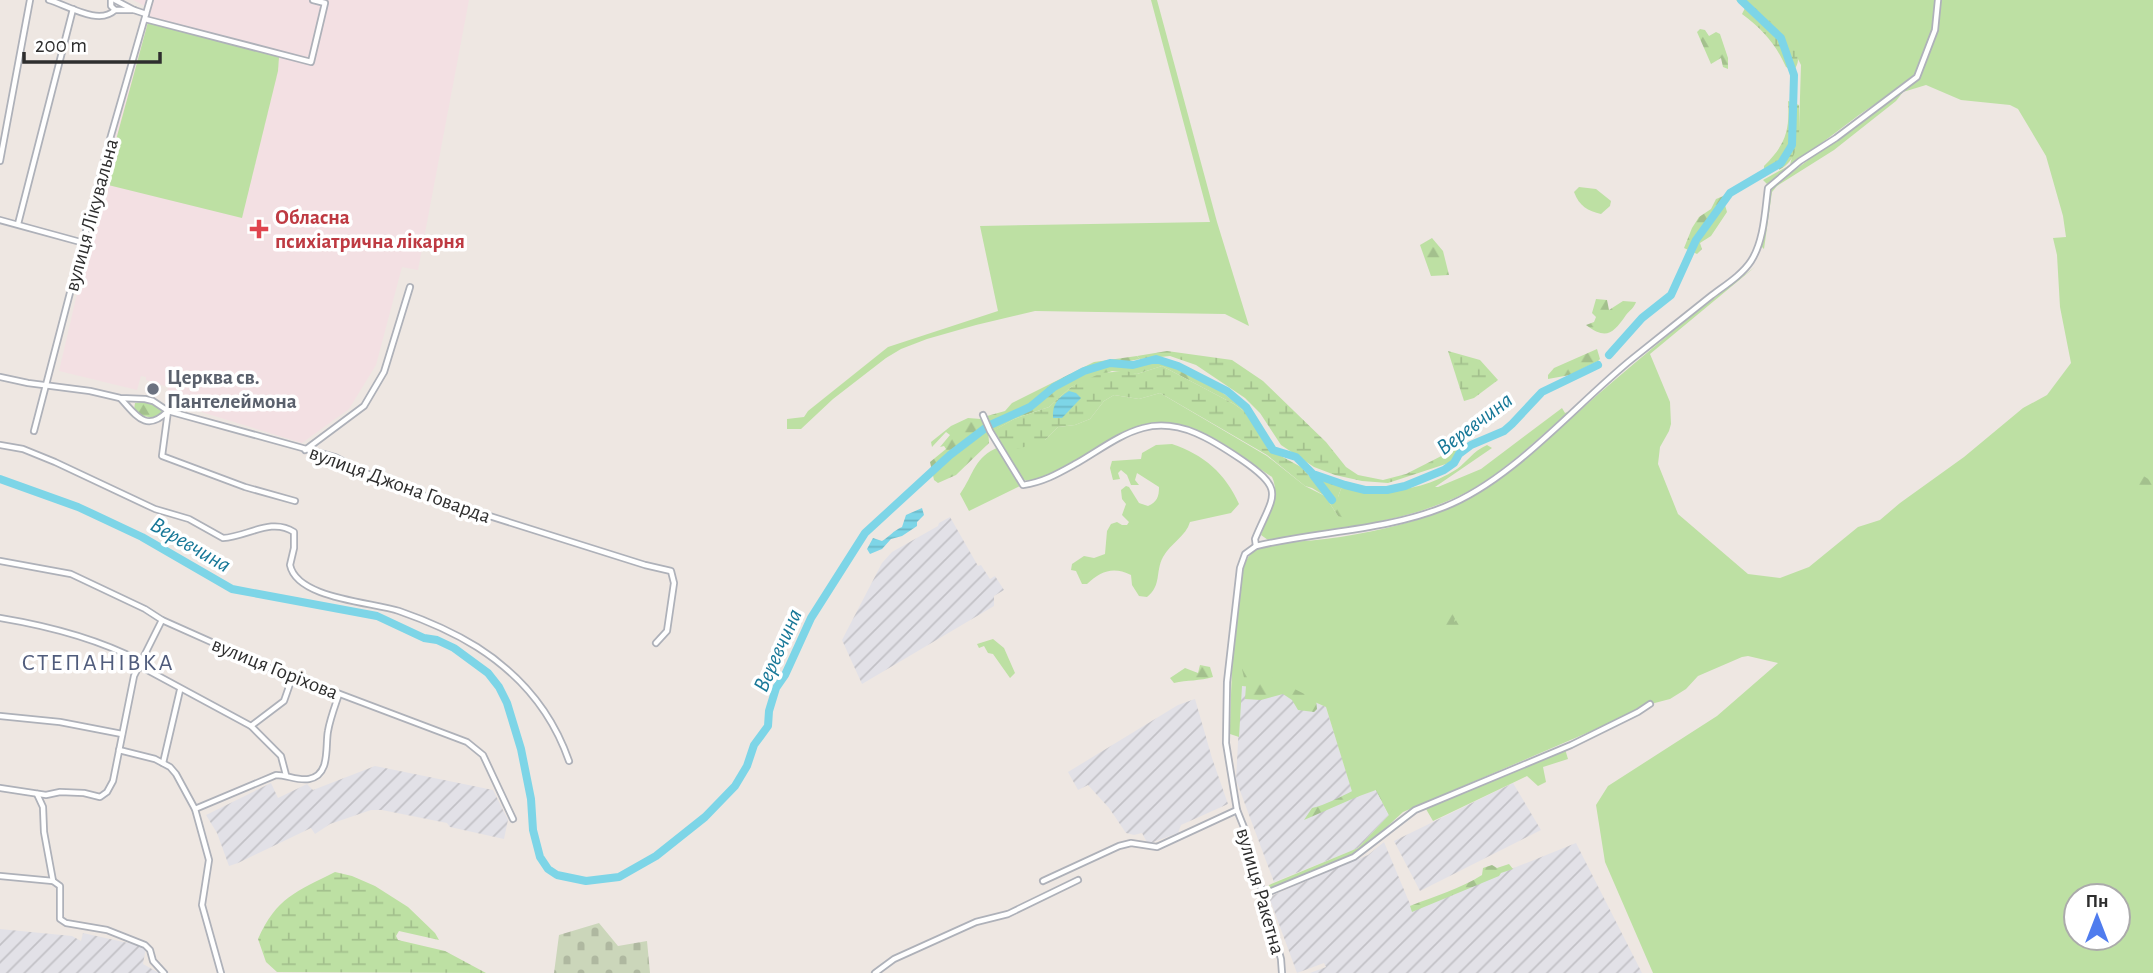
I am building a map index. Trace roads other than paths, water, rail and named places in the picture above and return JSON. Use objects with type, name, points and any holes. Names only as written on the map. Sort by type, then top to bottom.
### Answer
[{"type":"street","points":[[0,160],[30,0]]},
{"type":"street","points":[[49,0],[100,16],[115,10],[134,10]]},
{"type":"street","points":[[115,10],[111,6],[113,0],[146,16],[311,62],[325,3],[313,0]]},
{"type":"street","name":"вулиця Лікувальна","points":[[34,431],[110,139],[150,0]]},
{"type":"street","points":[[1256,545],[1346,532],[1416,517],[1446,506],[1479,489],[1517,461],[1630,360],[1751,261],[1762,226],[1768,188],[1800,161],[1836,138],[1917,77],[1935,30],[1938,0]]},
{"type":"street","points":[[19,224],[73,9]]},
{"type":"street","points":[[0,220],[84,243]]},
{"type":"street","points":[[305,450],[364,406],[384,372],[410,287]]},
{"type":"street","name":"вулиця Джона Говарда","points":[[0,377],[120,398],[153,401],[165,411],[344,459],[388,484],[671,571],[674,583],[667,631],[656,643]]},
{"type":"street","points":[[120,398],[130,410]]},
{"type":"street","points":[[130,410],[131,403],[137,398]]},
{"type":"street","name":"вулиця Джона Говарда","points":[[130,410],[135,416],[148,421],[161,419],[165,411]]},
{"type":"street","points":[[165,411],[162,456],[245,487],[295,501]]},
{"type":"street","name":"вулиця Ракетна","points":[[983,415],[1023,485],[1045,481],[1146,427],[1177,428],[1203,435],[1259,472],[1270,483],[1272,498],[1255,539],[1256,545],[1245,554],[1240,568],[1227,682],[1226,743],[1237,810],[1281,959],[1282,973]]},
{"type":"street","points":[[0,445],[23,449],[55,462],[155,509],[189,519],[223,538],[265,528],[286,527],[294,532],[290,565],[296,578],[326,595],[402,612],[476,647],[517,677],[535,697],[557,730],[569,761]]},
{"type":"street","name":"вулиця Горіхова","points":[[0,561],[71,573],[162,620],[292,678],[467,742],[483,755],[513,819]]},
{"type":"street","points":[[0,618],[72,633],[139,663],[180,690],[251,726],[281,756],[286,775]]},
{"type":"street","points":[[0,788],[37,794],[104,795],[112,785],[130,688],[139,663],[162,620]]},
{"type":"street","points":[[251,726],[282,703],[292,678]]},
{"type":"street","points":[[163,763],[180,690]]},
{"type":"street","points":[[195,809],[276,775],[307,779],[318,773],[326,760],[328,730],[339,694]]},
{"type":"street","points":[[1262,895],[1354,857],[1415,810],[1571,745],[1650,704]]},
{"type":"street","points":[[0,716],[122,734]]},
{"type":"street","points":[[119,750],[163,763],[176,774],[195,809],[209,860],[202,905],[221,973]]},
{"type":"street","points":[[37,794],[43,807],[44,832],[53,881]]},
{"type":"street","points":[[1043,881],[1119,846],[1131,843],[1157,847],[1237,810]]},
{"type":"street","points":[[0,876],[53,881],[60,886],[60,919],[66,923],[107,930],[145,945],[150,950],[153,961],[164,973]]},
{"type":"street","points":[[875,973],[894,959],[918,948],[976,922],[1008,914],[1078,880]]},
{"type":"water","points":[[1069,391],[1081,398],[1062,418],[1053,418],[1056,402]]},
{"type":"water","points":[[922,508],[924,515],[917,522],[917,526],[902,536],[891,539],[882,549],[870,554],[867,549],[873,538],[882,541],[902,527],[906,515]]},
{"type":"waterway","name":"Веревчина","points":[[1609,355],[1642,318],[1671,295],[1696,240],[1730,193],[1781,163],[1792,145],[1794,75],[1781,38],[1741,0]]},
{"type":"waterway","name":"Веревчина","points":[[0,479],[78,507],[142,537],[232,589],[377,616],[424,638],[437,640],[454,648],[488,673],[507,703],[521,749],[531,799],[533,830],[540,857],[548,869],[557,875],[586,881],[619,877],[656,856],[705,817],[735,786],[747,766],[754,745],[768,726],[769,711],[776,688],[785,675],[811,618],[865,533],[950,455],[988,426],[1030,407],[1054,387],[1084,371],[1110,363],[1133,365],[1156,359],[1178,366],[1227,391],[1246,407],[1273,450],[1296,457],[1313,474],[1365,490],[1387,490],[1405,486],[1444,470],[1471,445],[1504,431],[1542,392],[1598,365]]},
{"type":"waterway","points":[[1313,475],[1332,500]]},
{"type":"place","name":"Обласна психіатрична лікарня","points":[[259,229]]},
{"type":"place","name":"Церква св. Пантелеймона","points":[[153,389]]},
{"type":"district","name":"СТЕПАНІВКА","points":[[98,662]]}]
